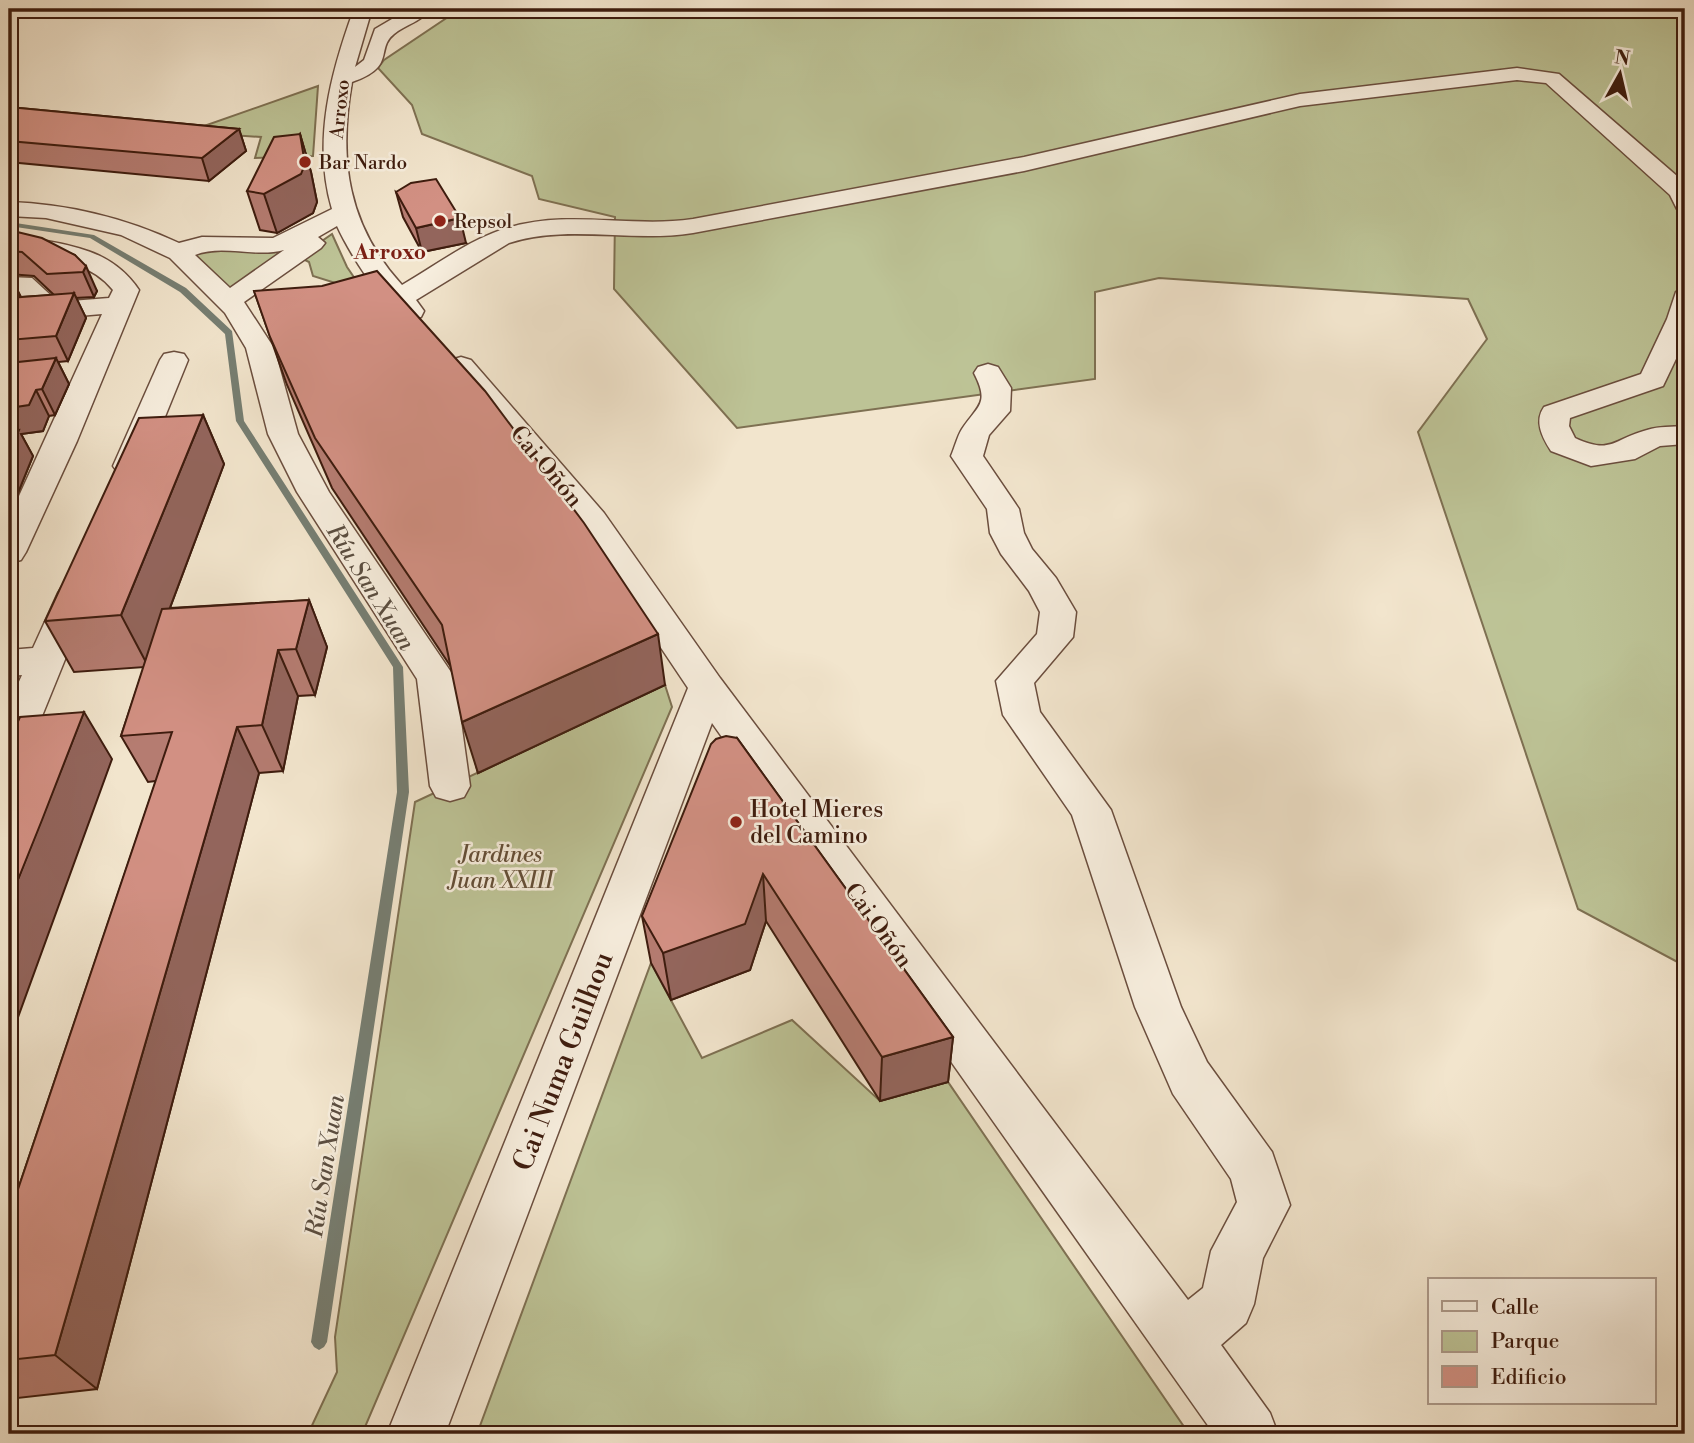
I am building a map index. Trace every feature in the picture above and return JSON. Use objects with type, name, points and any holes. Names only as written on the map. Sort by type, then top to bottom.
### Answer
[{"type":"street","name":"Arroxo","points":[[363,9],[340,79],[334,139],[347,216],[364,256],[507,419]]},
{"type":"street","points":[[340,79],[361,72],[373,62],[382,33],[422,9]]},
{"type":"street","points":[[400,298],[500,238],[518,231],[569,227],[653,231],[694,226],[1024,164],[1300,100],[1517,74],[1552,78],[1681,192],[1685,204]]},
{"type":"street","points":[[9,209],[46,212],[129,229],[179,253],[228,301],[260,348],[283,434],[313,492],[436,678],[450,786]]},
{"type":"street","points":[[179,253],[195,245],[274,246],[347,216]]},
{"type":"street","points":[[228,301],[347,216]]},
{"type":"street","points":[[9,242],[79,257],[111,271],[126,290],[92,371],[47,443],[9,552]]},
{"type":"street","points":[[9,285],[23,284],[51,310]]},
{"type":"street","points":[[1685,298],[1681,319],[1653,380],[1555,413],[1554,426],[1562,444],[1591,457],[1624,452],[1654,437],[1685,435]]},
{"type":"street","points":[[9,314],[119,305]]},
{"type":"street","points":[[21,340],[107,334]]},
{"type":"street","points":[[116,498],[174,360]]},
{"type":"street","points":[[60,374],[92,371]]},
{"type":"street","points":[[988,373],[996,388],[995,411],[975,432],[967,456],[1003,509],[1007,533],[1018,554],[1044,586],[1058,612],[1055,637],[1015,681],[1022,715],[1091,810],[1158,1007],[1190,1078],[1254,1169],[1265,1205],[1238,1251],[1227,1304],[1183,1340]]},
{"type":"street","name":"Cai Oñón","points":[[507,419],[592,520],[706,687],[1249,1434]]},
{"type":"street","points":[[9,748],[89,560]]},
{"type":"street","points":[[9,663],[46,660]]},
{"type":"street","name":"Cai Numa Guilhou","points":[[416,1434],[706,687]]},
{"type":"green space","points":[[460,9],[1685,9],[1685,966],[1578,909],[1418,432],[1487,339],[1468,299],[1159,278],[1095,292],[1095,379],[737,428],[614,289],[615,217],[539,199],[532,176],[422,134],[412,105],[378,68],[384,60]]},
{"type":"green space","points":[[318,86],[313,156],[255,158],[261,137],[187,132]]},
{"type":"green space","points":[[332,234],[347,267],[364,292],[313,276],[309,262],[299,257]]},
{"type":"green space","points":[[297,246],[232,291],[189,254],[191,249]]},
{"type":"green space","name":"Jardines Juan XXIII","points":[[665,685],[672,707],[362,1434],[308,1434],[337,1372],[335,1337],[415,802]]},
{"type":"green space","points":[[651,963],[702,1058],[792,1020],[880,1101],[948,1082],[1189,1434],[477,1434]]},
{"type":"building","points":[[9,107],[239,129],[202,158],[9,141]]},
{"type":"building","points":[[300,134],[305,164],[301,174],[264,194],[247,191],[274,137]]},
{"type":"building","points":[[436,179],[460,218],[416,228],[396,192],[411,183]]},
{"type":"building","points":[[9,230],[42,238],[75,255],[86,266],[83,272],[47,274],[22,252],[9,251]]},
{"type":"building","points":[[377,271],[485,391],[584,523],[658,634],[462,722],[442,625],[315,438],[270,337],[254,291],[322,286]]},
{"type":"building","points":[[74,293],[56,336],[9,340],[9,298]]},
{"type":"building","points":[[56,358],[42,389],[36,390],[29,405],[9,408],[9,363]]},
{"type":"building","points":[[203,415],[121,615],[45,621],[139,418]]},
{"type":"building","points":[[19,430],[9,453],[9,431]]},
{"type":"building","points":[[309,600],[296,649],[278,650],[262,725],[237,727],[55,1355],[9,1360],[9,1216],[172,732],[121,736],[162,609]]},
{"type":"building","points":[[84,712],[9,902],[9,741],[20,717]]},
{"type":"building","points":[[726,736],[737,738],[953,1037],[882,1057],[763,874],[745,924],[663,953],[642,916],[711,744]]},
{"type":"waterway","name":"Ríu San Xuan","points":[[9,224],[92,236],[183,290],[229,333],[240,421],[398,667],[403,792],[319,1342]]},
{"type":"place","name":"Bar Nardo","points":[[305,162]]},
{"type":"place","name":"Repsol","points":[[440,221]]},
{"type":"place","name":"Hotel Mieres del Camino","points":[[736,822]]},
{"type":"district","name":"Arroxo","points":[[390,252]]}]
